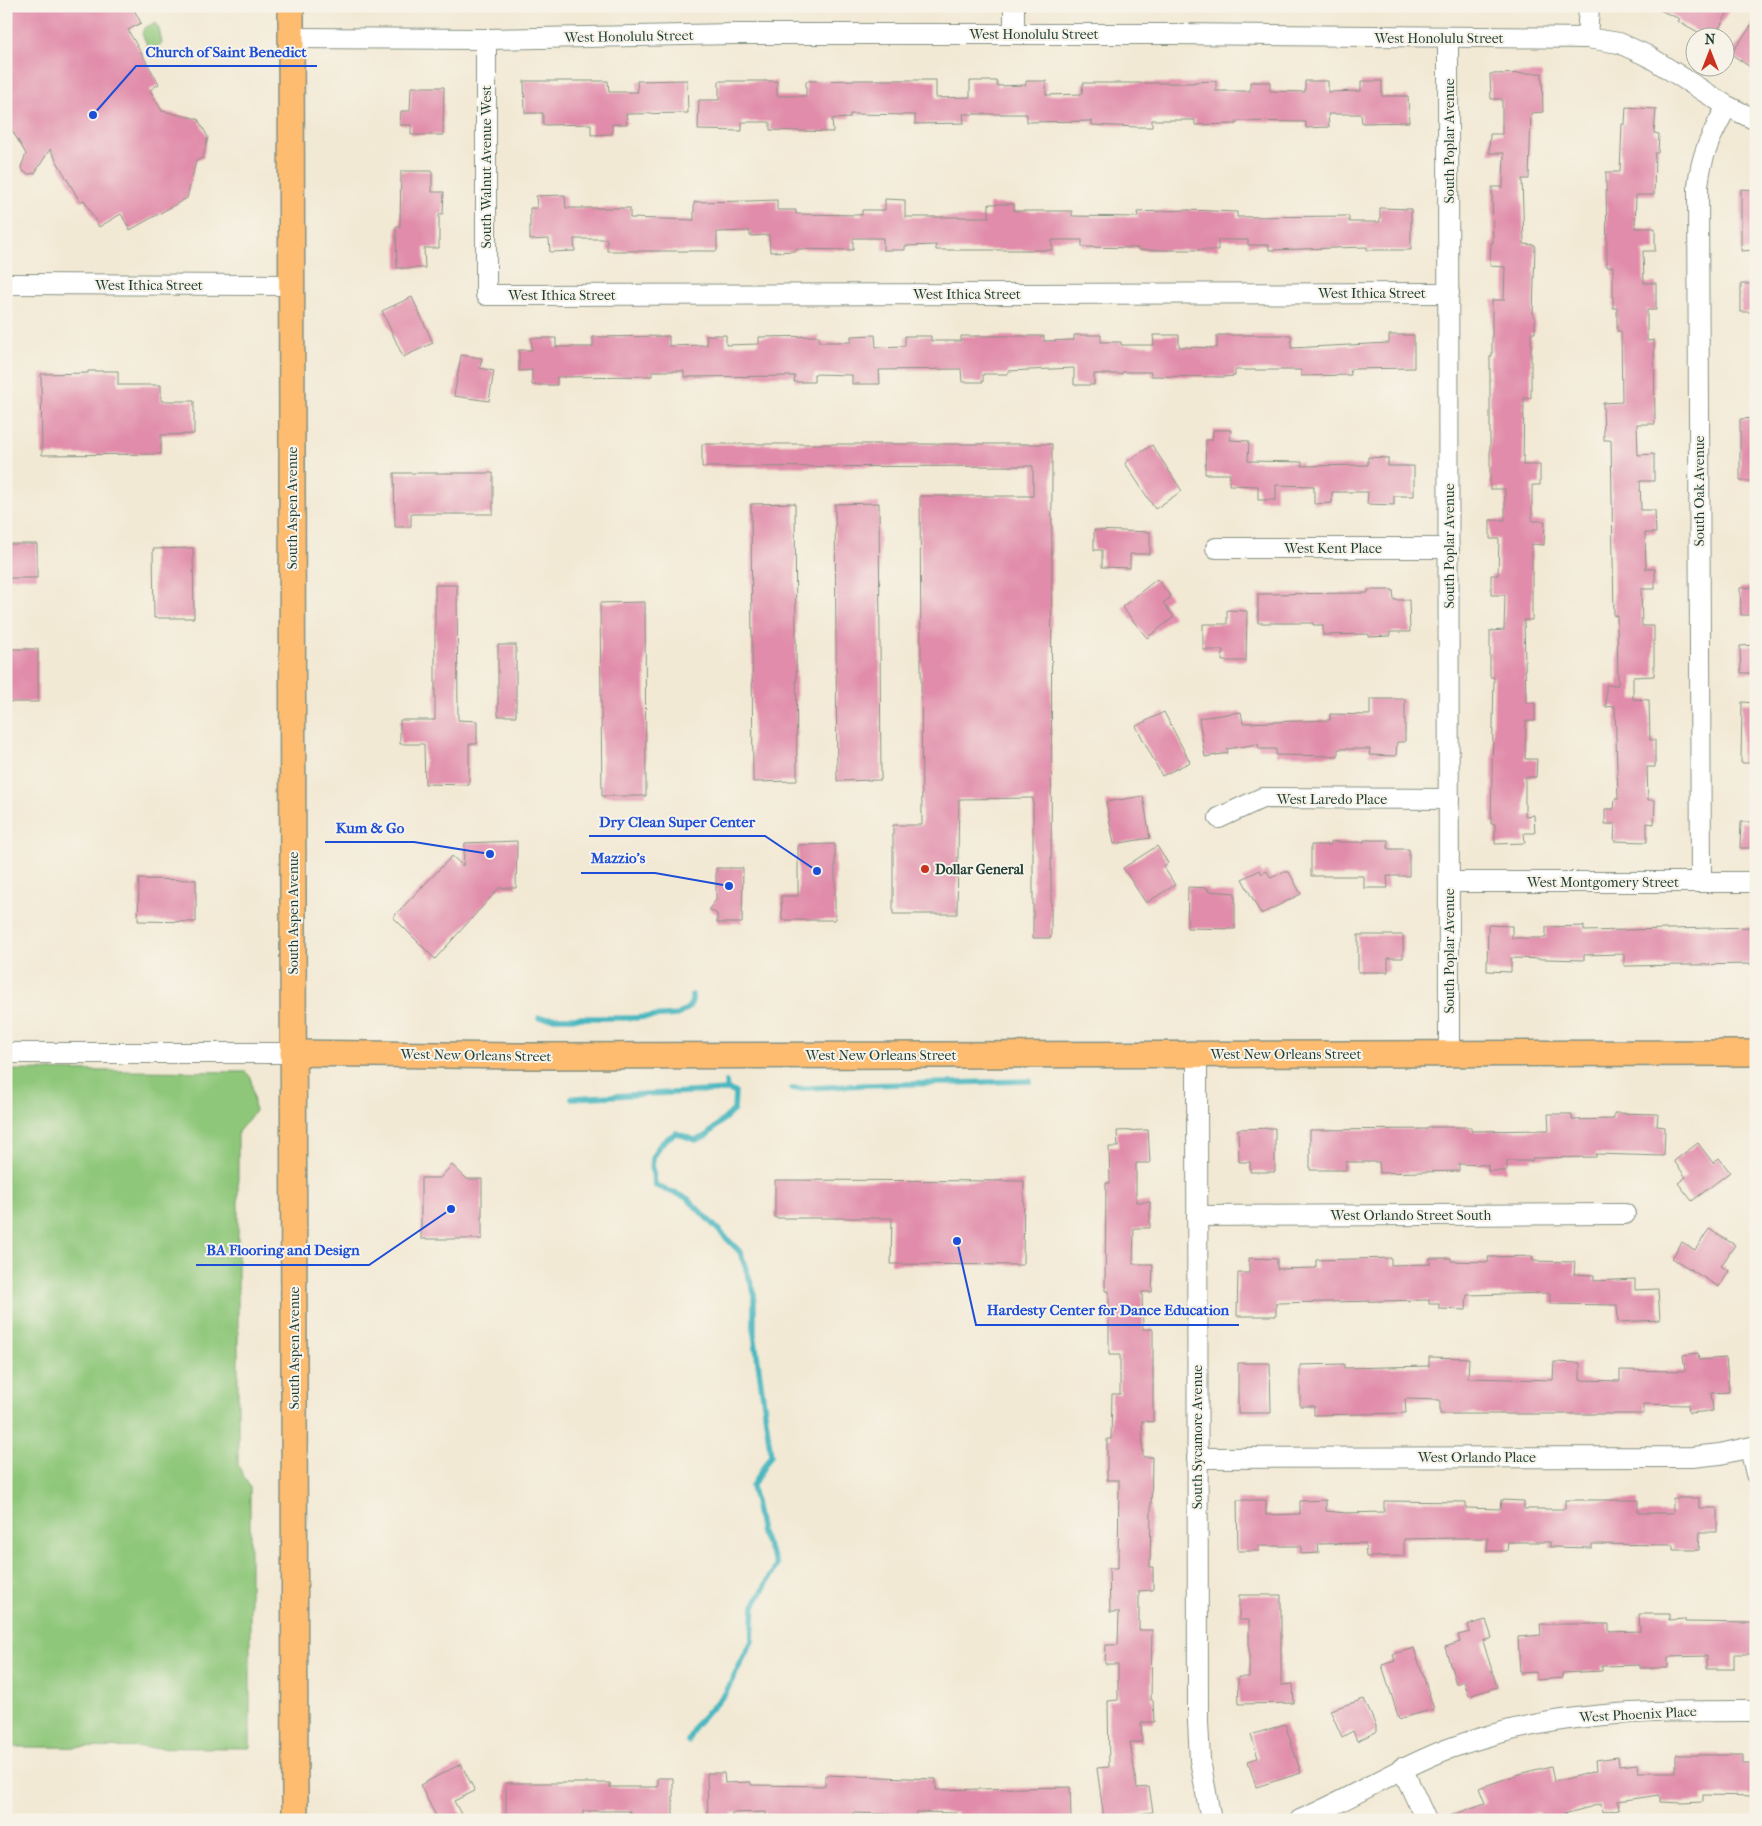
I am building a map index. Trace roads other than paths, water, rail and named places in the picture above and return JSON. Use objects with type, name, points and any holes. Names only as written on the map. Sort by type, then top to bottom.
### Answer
[{"type":"main road","name":"South Aspen Avenue","points":[[291,6],[295,1820]]},
{"type":"main road","name":"West New Orleans Street","points":[[293,1052],[518,1056],[1756,1053]]},
{"type":"street","points":[[1014,6],[1014,34]]},
{"type":"street","points":[[1587,38],[1589,6]]},
{"type":"street","name":"West Honolulu Street","points":[[291,38],[486,39],[733,34],[1587,38],[1619,43],[1648,56],[1727,106],[1756,120]]},
{"type":"street","name":"South Poplar Avenue","points":[[1448,38],[1449,1054]]},
{"type":"street","name":"South Walnut Avenue West","points":[[486,39],[486,295]]},
{"type":"street","name":"South Oak Avenue","points":[[1701,882],[1698,186],[1700,164],[1707,144],[1727,106]]},
{"type":"street","name":"West Ithica Street","points":[[6,284],[291,285]]},
{"type":"street","name":"West Ithica Street","points":[[486,295],[1449,293]]},
{"type":"street","name":"West Kent Place","points":[[1216,548],[1449,548]]},
{"type":"street","name":"West Laredo Place","points":[[1219,818],[1262,798],[1449,799]]},
{"type":"street","name":"West Montgomery Street","points":[[1450,882],[1756,882]]},
{"type":"street","name":"West New Orleans Street","points":[[6,1053],[293,1052]]},
{"type":"street","name":"South Sycamore Avenue","points":[[1197,1054],[1198,1722],[1204,1790],[1211,1820]]},
{"type":"street","name":"West Orlando Street South","points":[[1197,1216],[1625,1214]]},
{"type":"street","points":[[1753,1447],[1756,1474]]},
{"type":"street","name":"West Orlando Place","points":[[1197,1458],[1692,1457],[1753,1447]]},
{"type":"street","name":"West Phoenix Place","points":[[1300,1820],[1336,1805],[1402,1768],[1448,1749],[1496,1734],[1570,1718],[1637,1711],[1756,1711]]},
{"type":"street","points":[[1402,1768],[1426,1820]]},
{"type":"waterway","points":[[539,1018],[632,1018],[678,1015],[689,1007],[692,995]]},
{"type":"waterway","points":[[792,1089],[865,1085],[1030,1081]]},
{"type":"waterway","points":[[688,1741],[695,1725],[725,1694],[752,1641],[754,1606],[777,1565],[761,1533],[752,1486],[771,1455],[754,1333],[754,1292],[740,1252],[687,1198],[656,1186],[652,1169],[652,1162],[657,1149],[668,1138],[676,1133],[695,1140],[705,1137],[734,1110],[735,1092],[727,1090],[726,1082]]},
{"type":"waterway","points":[[572,1098],[727,1090]]},
{"type":"place","name":"Church of Saint Benedict","points":[[93,115]]},
{"type":"place","name":"Kum & Go","points":[[490,854]]},
{"type":"place","name":"Dollar General","points":[[925,869]]},
{"type":"place","name":"Dry Clean Super Center","points":[[817,871]]},
{"type":"place","name":"Mazzio's","points":[[729,886]]},
{"type":"place","name":"BA Flooring and Design","points":[[451,1209]]},
{"type":"place","name":"Hardesty Center for Dance Education","points":[[957,1241]]}]
